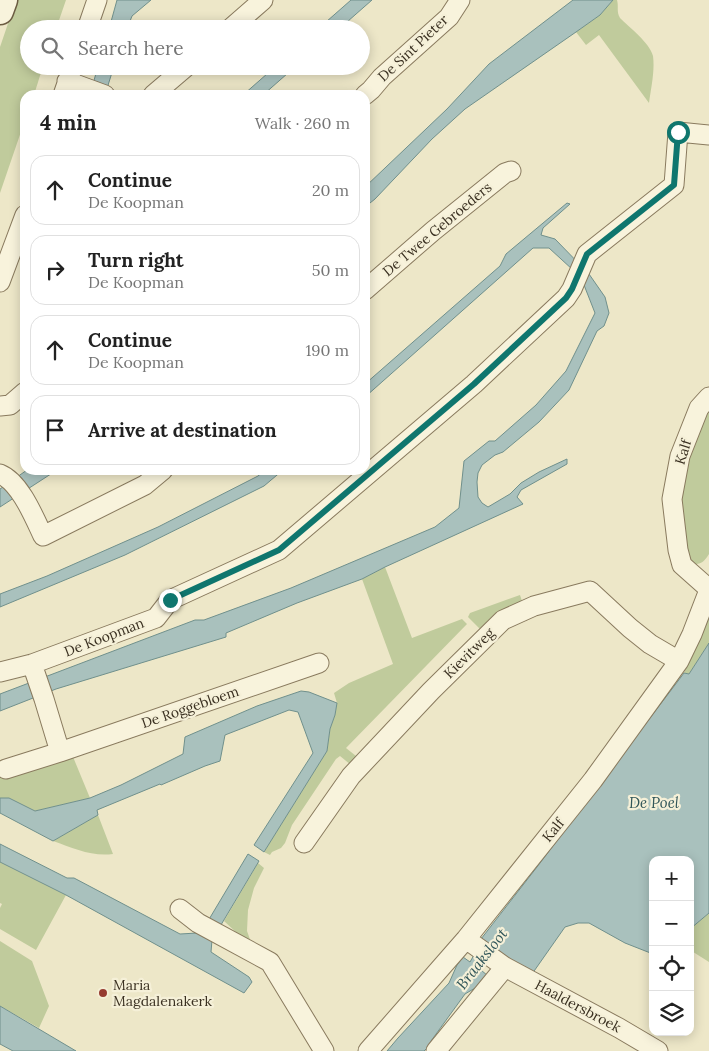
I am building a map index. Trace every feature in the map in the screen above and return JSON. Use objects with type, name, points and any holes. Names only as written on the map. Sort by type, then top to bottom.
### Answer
[{"type":"main road","points":[[0,11],[4,0]]},
{"type":"street","points":[[90,20],[96,0]]},
{"type":"street","points":[[240,20],[263,0]]},
{"type":"street","name":"De Sint Pieter","points":[[370,91],[382,77],[448,17],[460,0]]},
{"type":"street","points":[[159,90],[176,75]]},
{"type":"street","points":[[67,81],[92,90]]},
{"type":"street","name":"De Koopman","points":[[370,473],[474,384],[566,298],[587,254],[674,185],[678,132],[709,135]]},
{"type":"street","name":"De Twee Gebroeders","points":[[370,286],[466,204],[505,173],[511,171]]},
{"type":"street","points":[[0,282],[20,228]]},
{"type":"street","points":[[0,406],[10,405],[20,396]]},
{"type":"street","name":"Kalf","points":[[368,1051],[469,941],[593,780],[679,661],[709,590],[682,565],[678,550],[672,499],[680,456],[699,408],[709,397]]},
{"type":"street","points":[[3,476],[23,496],[43,536],[145,485],[157,475]]},
{"type":"street","name":"De Koopman","points":[[0,672],[33,670],[156,618],[170,600],[279,550],[367,475]]},
{"type":"street","name":"Kievitweg","points":[[304,843],[350,776],[431,691],[503,620],[534,606],[590,591],[650,644],[679,661]]},
{"type":"street","name":"De Roggebloem","points":[[6,769],[319,663]]},
{"type":"street","points":[[33,670],[60,752]]},
{"type":"street","points":[[180,909],[198,923],[220,936],[270,962],[324,1051]]},
{"type":"street","name":"Haaldersbroek","points":[[469,941],[501,965],[658,1051]]},
{"type":"street","points":[[440,1046],[501,965]]},
{"type":"green space","points":[[16,0],[66,0],[59,20],[20,20],[20,75],[40,75],[36,90],[20,90],[20,135],[0,193],[0,47]]},
{"type":"green space","points":[[613,0],[617,0],[620,18],[644,41],[653,56],[653,74],[649,103],[599,35],[586,45],[576,32],[600,15]]},
{"type":"green space","points":[[709,409],[709,554],[702,562],[691,564],[683,545],[681,519],[684,470],[698,428]]},
{"type":"green space","points":[[385,567],[412,638],[462,619],[467,624],[346,748],[356,756],[351,765],[340,756],[336,759],[292,825],[285,843],[270,855],[264,852],[327,751],[330,729],[337,703],[334,693],[349,683],[393,664],[362,579]]},
{"type":"green space","points":[[520,595],[523,604],[496,615],[480,629],[468,617],[470,613]]},
{"type":"green space","points":[[709,612],[709,643],[689,674],[684,673]]},
{"type":"green space","points":[[71,752],[90,798],[35,811],[9,798],[0,798],[0,774]]},
{"type":"green space","points":[[98,815],[113,854],[90,853],[53,841]]},
{"type":"green space","points":[[0,862],[66,895],[36,950],[0,929],[0,908],[2,904],[0,903]]},
{"type":"green space","points":[[258,863],[264,868],[254,888],[248,910],[247,931],[253,948],[224,921]]},
{"type":"green space","points":[[709,913],[709,962],[694,953],[694,926]]},
{"type":"green space","points":[[0,941],[32,961],[49,1006],[39,1028],[0,1006]]},
{"type":"water","points":[[117,0],[151,0],[132,16],[130,20],[111,20]]},
{"type":"water","points":[[351,0],[372,0],[349,20],[328,20]]},
{"type":"water","points":[[573,0],[613,0],[600,15],[465,109],[432,139],[370,203],[370,182],[447,109],[489,64]]},
{"type":"water","points":[[96,75],[111,75],[107,90],[91,90]]},
{"type":"water","points":[[266,75],[286,75],[269,90],[249,90]]},
{"type":"water","points":[[567,203],[570,204],[543,228],[541,235],[555,239],[589,274],[605,297],[609,313],[604,326],[597,331],[569,390],[539,422],[503,452],[495,455],[482,465],[478,473],[478,497],[488,507],[510,494],[521,483],[539,472],[567,459],[567,464],[521,490],[517,497],[523,504],[362,579],[297,603],[226,633],[226,637],[56,689],[0,711],[0,694],[195,620],[204,620],[291,588],[435,527],[459,508],[464,461],[489,441],[495,441],[536,405],[566,371],[595,313],[584,285],[573,270],[549,248],[533,248],[370,393],[370,380],[500,266],[506,254]]},
{"type":"water","points":[[20,475],[49,475],[0,507],[0,489]]},
{"type":"water","points":[[277,475],[264,486],[125,555],[0,607],[0,594],[47,576],[158,527],[258,476]]},
{"type":"water","name":"De Poel","points":[[709,643],[709,913],[694,926],[694,856],[649,856],[649,952],[625,943],[589,923],[578,923],[565,927],[532,974],[486,964],[481,970],[488,976],[482,984],[465,994],[431,1041],[435,1046],[432,1051],[427,1048],[424,1051],[387,1051],[449,983],[463,957],[470,962],[481,939],[684,673],[689,674]]},
{"type":"water","points":[[301,691],[309,692],[337,703],[330,729],[327,751],[264,852],[254,845],[313,753],[298,712],[289,710],[225,735],[220,761],[97,810],[98,815],[53,841],[0,813],[0,798],[9,798],[35,811],[90,798],[121,785],[183,754],[185,737],[257,706]]},
{"type":"water","points":[[0,844],[67,878],[74,878],[180,934],[197,933],[208,921],[248,854],[259,861],[212,940],[211,952],[249,977],[252,982],[244,993],[66,895],[0,862]]},
{"type":"water","points":[[0,1006],[76,1051],[13,1051],[0,1044]]},
{"type":"place","name":"Maria Magdalenakerk","points":[[103,993]]},
{"type":"route","points":[[170,600],[279,550],[474,384],[566,298],[584,264],[587,254],[674,185],[678,132]]},
{"type":"water label","name":"Braaksloot","points":[[482,959]]}]
